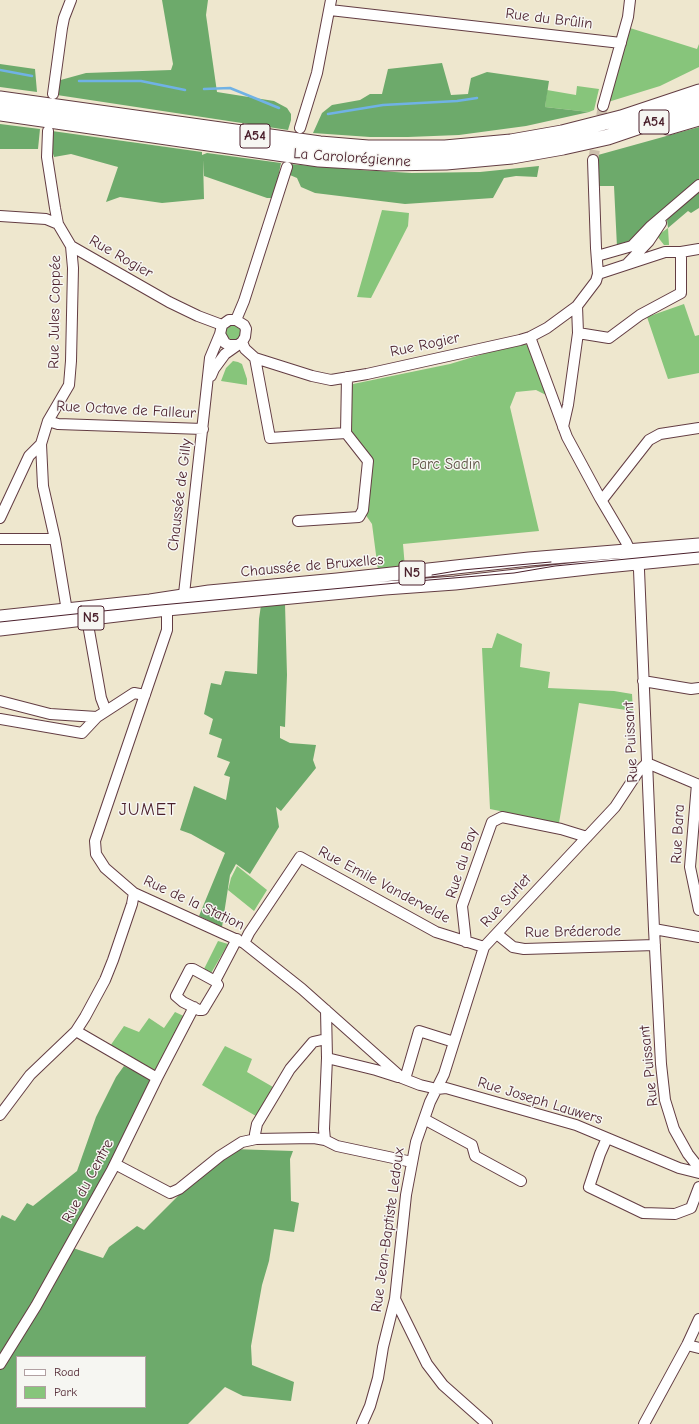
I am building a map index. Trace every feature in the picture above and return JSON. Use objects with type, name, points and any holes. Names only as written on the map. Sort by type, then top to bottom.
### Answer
[{"type":"highway","points":[[621,118],[699,80]]},
{"type":"highway","name":"La Carolorégienne","points":[[0,99],[256,136],[320,144],[380,149],[445,148],[511,142],[562,133],[621,118],[699,92]]},
{"type":"highway","name":"La Carolorégienne","points":[[0,113],[297,156],[356,162],[385,163],[446,162],[512,156],[564,147],[608,137],[699,106]]},
{"type":"highway","points":[[608,137],[640,135],[699,118]]},
{"type":"main road","name":"Chaussée de Bruxelles","points":[[0,629],[68,616],[184,602],[258,601],[382,588],[455,583],[699,545]]},
{"type":"main road","name":"Chaussée de Bruxelles","points":[[184,602],[209,592],[529,559],[633,556],[699,557]]},
{"type":"main road","name":"Chaussée de Bruxelles","points":[[0,617],[68,616],[87,619],[167,604]]},
{"type":"street","points":[[53,94],[62,28],[71,0]]},
{"type":"street","points":[[628,17],[630,0]]},
{"type":"street","points":[[603,106],[628,17],[635,0]]},
{"type":"street","points":[[300,128],[317,73],[331,5]]},
{"type":"street","name":"Rue du Brûlin","points":[[331,5],[621,43]]},
{"type":"street","name":"Rue Jules Coppée","points":[[41,444],[48,421],[69,385],[71,361],[73,268],[71,246],[58,224],[47,157],[48,131]]},
{"type":"street","points":[[593,160],[593,190],[598,274],[665,252],[681,252],[699,249]]},
{"type":"street","points":[[236,320],[244,301],[287,166]]},
{"type":"street","points":[[597,256],[632,246],[668,211],[699,185]]},
{"type":"street","points":[[628,263],[649,241],[668,211]]},
{"type":"street","points":[[0,216],[46,219],[58,224]]},
{"type":"street","points":[[638,239],[649,241],[665,252]]},
{"type":"street","name":"Rue Rogier","points":[[71,246],[221,330]]},
{"type":"street","points":[[578,333],[609,338],[640,315],[681,293],[681,252]]},
{"type":"street","name":"Rue Rogier","points":[[255,358],[312,376],[331,380],[520,340],[530,337],[547,328],[577,306],[596,280],[598,274]]},
{"type":"street","points":[[563,427],[568,405],[578,333],[577,306]]},
{"type":"street","points":[[229,320],[236,320],[241,322],[246,329],[245,338],[239,344],[229,345],[221,338],[221,330],[229,320]]},
{"type":"street","name":"Chaussée de Gilly","points":[[184,602],[210,358],[221,330]]},
{"type":"street","name":"Rue Puissant","points":[[530,337],[567,437],[633,556],[639,570],[661,1064],[665,1100],[674,1129],[688,1154],[699,1168]]},
{"type":"street","points":[[239,344],[255,358],[270,438],[346,433]]},
{"type":"street","name":"Chaussée de Gilly","points":[[208,386],[219,360],[239,344]]},
{"type":"street","points":[[298,520],[359,517],[363,510],[368,461],[346,433],[347,377]]},
{"type":"street","name":"Rue Octave de Falleur","points":[[48,421],[58,424],[203,429]]},
{"type":"street","points":[[602,500],[649,440],[660,434],[699,428]]},
{"type":"street","points":[[0,518],[29,456],[41,444]]},
{"type":"street","points":[[41,444],[43,486],[55,539],[68,616]]},
{"type":"street","points":[[0,539],[55,539]]},
{"type":"street","name":"Rue de la Station","points":[[167,604],[167,630],[95,841],[96,854],[105,868],[134,893],[241,941],[302,988],[404,1079],[420,1085],[438,1089]]},
{"type":"street","points":[[87,619],[101,698],[106,711]]},
{"type":"street","points":[[643,681],[691,689],[699,688]]},
{"type":"street","points":[[0,719],[82,732],[97,717],[134,694],[145,695]]},
{"type":"street","points":[[0,701],[50,714],[97,717]]},
{"type":"street","points":[[34,724],[36,710]]},
{"type":"street","points":[[647,763],[698,785]]},
{"type":"street","name":"Rue Surlet","points":[[438,1089],[484,947],[615,807],[638,772],[647,763]]},
{"type":"street","name":"Rue Bara","points":[[698,785],[690,867],[699,910]]},
{"type":"street","name":"Rue du Bay","points":[[466,942],[462,906],[492,822],[502,817],[587,837]]},
{"type":"street","name":"Rue Emile Vandervelde","points":[[241,941],[249,933],[300,857],[436,932],[484,947]]},
{"type":"street","points":[[0,1115],[30,1074],[76,1031],[85,1017],[108,973],[124,930],[134,893]]},
{"type":"street","points":[[654,929],[699,937]]},
{"type":"street","name":"Rue Bréderode","points":[[497,934],[514,947],[524,949],[655,945]]},
{"type":"street","points":[[215,981],[241,941]]},
{"type":"street","points":[[190,969],[193,969],[215,981],[218,985],[205,1009],[201,1010],[194,1007],[183,1002],[176,996],[190,969]]},
{"type":"street","name":"Rue du Centre","points":[[0,1364],[36,1306],[115,1164],[194,1007]]},
{"type":"street","points":[[325,1140],[324,1126],[327,1058],[326,1010]]},
{"type":"street","points":[[76,1031],[157,1078]]},
{"type":"street","points":[[327,1058],[376,1070],[404,1079],[419,1031],[454,1042]]},
{"type":"street","points":[[256,1139],[255,1134],[257,1124],[290,1069],[313,1042],[326,1039]]},
{"type":"street","name":"Rue Joseph Lauwers","points":[[438,1089],[446,1088],[576,1125],[679,1168],[699,1173]]},
{"type":"street","name":"Rue Jean-Baptiste Ledoux","points":[[362,1424],[370,1406],[378,1378],[383,1346],[395,1300],[405,1204],[416,1142],[430,1102],[438,1089]]},
{"type":"street","points":[[424,1120],[472,1145],[475,1156],[521,1181]]},
{"type":"street","points":[[115,1164],[170,1193],[179,1188],[220,1156],[242,1142],[256,1139],[314,1138],[325,1140],[337,1146],[412,1162]]},
{"type":"street","points":[[607,1138],[589,1187],[643,1213],[675,1214],[691,1208],[699,1187]]},
{"type":"street","points":[[395,1300],[427,1364],[443,1385],[488,1424]]},
{"type":"street","points":[[644,1424],[687,1345],[699,1319]]},
{"type":"street","points":[[687,1345],[699,1348]]},
{"type":"green space","points":[[162,0],[208,0],[206,15],[217,92],[274,101],[287,108],[291,114],[288,130],[57,95],[57,81],[86,73],[171,70],[173,64]]},
{"type":"green space","points":[[630,28],[697,49],[699,44],[699,67],[660,86],[608,102]]},
{"type":"green space","points":[[442,63],[451,95],[468,94],[471,78],[487,72],[549,81],[545,107],[589,112],[526,126],[459,135],[370,137],[313,133],[322,113],[332,105],[360,100],[370,94],[382,94],[388,69]]},
{"type":"green space","points":[[0,64],[35,69],[37,92],[0,87]]},
{"type":"green space","points":[[577,86],[599,89],[594,110],[589,112],[545,107],[547,90],[576,95]]},
{"type":"green space","points":[[0,124],[40,129],[38,149],[0,149]]},
{"type":"green space","points":[[699,127],[699,185],[625,246],[617,247],[614,186],[599,186],[598,155]]},
{"type":"green space","points":[[52,131],[202,152],[202,155],[207,153],[281,163],[274,198],[267,198],[204,176],[203,160],[204,199],[162,203],[120,197],[106,202],[118,167],[71,154],[54,157],[51,147]]},
{"type":"green space","points":[[290,164],[412,173],[480,172],[539,166],[537,177],[516,176],[504,178],[493,198],[405,204],[315,193],[301,187],[297,178],[285,173]]},
{"type":"green space","points":[[699,188],[699,208],[691,213],[688,211],[668,228],[667,220]]},
{"type":"green space","points":[[382,210],[409,213],[408,226],[371,298],[357,297]]},
{"type":"green space","points":[[668,228],[669,245],[664,245],[657,236]]},
{"type":"green space","points":[[684,304],[695,336],[699,335],[699,373],[668,379],[647,317]]},
{"type":"green space","points":[[233,324],[236,324],[241,328],[240,336],[234,341],[227,338],[225,332],[225,330]]},
{"type":"green space","name":"Parc Sadin","points":[[523,342],[529,347],[546,395],[536,390],[516,392],[510,407],[539,531],[403,544],[405,568],[378,570],[372,524],[365,514],[372,458],[351,433],[351,388],[353,384],[450,364]]},
{"type":"green space","points":[[233,361],[242,364],[247,379],[247,385],[221,381],[226,368]]},
{"type":"green space","points":[[285,604],[287,675],[285,727],[280,726],[280,738],[290,743],[316,745],[313,760],[316,768],[281,811],[276,807],[279,827],[250,874],[236,864],[230,875],[222,927],[199,916],[225,853],[191,834],[180,830],[194,786],[226,800],[230,777],[224,775],[230,762],[217,757],[222,739],[209,734],[213,719],[204,714],[211,683],[221,685],[225,671],[257,674],[261,605]]},
{"type":"green space","points":[[497,633],[522,644],[520,667],[550,672],[548,688],[614,691],[632,694],[633,711],[579,703],[559,823],[490,809],[482,648],[492,648]]},
{"type":"green space","points":[[237,866],[267,890],[254,911],[228,890],[231,878]]},
{"type":"green space","points":[[218,941],[228,944],[210,975],[203,971]]},
{"type":"green space","points":[[175,1012],[188,1018],[157,1078],[108,1049],[124,1026],[139,1032],[149,1018],[164,1028]]},
{"type":"green space","points":[[225,1046],[252,1059],[247,1072],[273,1087],[256,1116],[202,1085]]},
{"type":"green space","points":[[124,1066],[155,1081],[70,1247],[103,1258],[109,1247],[137,1226],[144,1230],[183,1191],[232,1149],[293,1151],[290,1159],[291,1201],[299,1203],[294,1232],[274,1229],[269,1261],[262,1285],[251,1346],[252,1365],[294,1382],[291,1401],[243,1396],[225,1387],[188,1424],[0,1424],[0,1219],[2,1215],[15,1221],[27,1203],[33,1206],[77,1171],[96,1117],[116,1077]]},
{"type":"waterway","points":[[0,70],[32,76]]},
{"type":"waterway","points":[[79,81],[141,81],[185,90]]},
{"type":"waterway","points":[[204,89],[230,88],[279,108]]},
{"type":"waterway","points":[[328,114],[383,105],[457,101],[477,98]]},
{"type":"tunnel","points":[[593,160],[603,106]]},
{"type":"tram line","points":[[0,622],[150,606],[514,573],[555,566],[699,552]]},
{"type":"tram line","points":[[432,575],[462,570],[551,562]]},
{"type":"district","name":"JUMET","points":[[148,810]]}]
